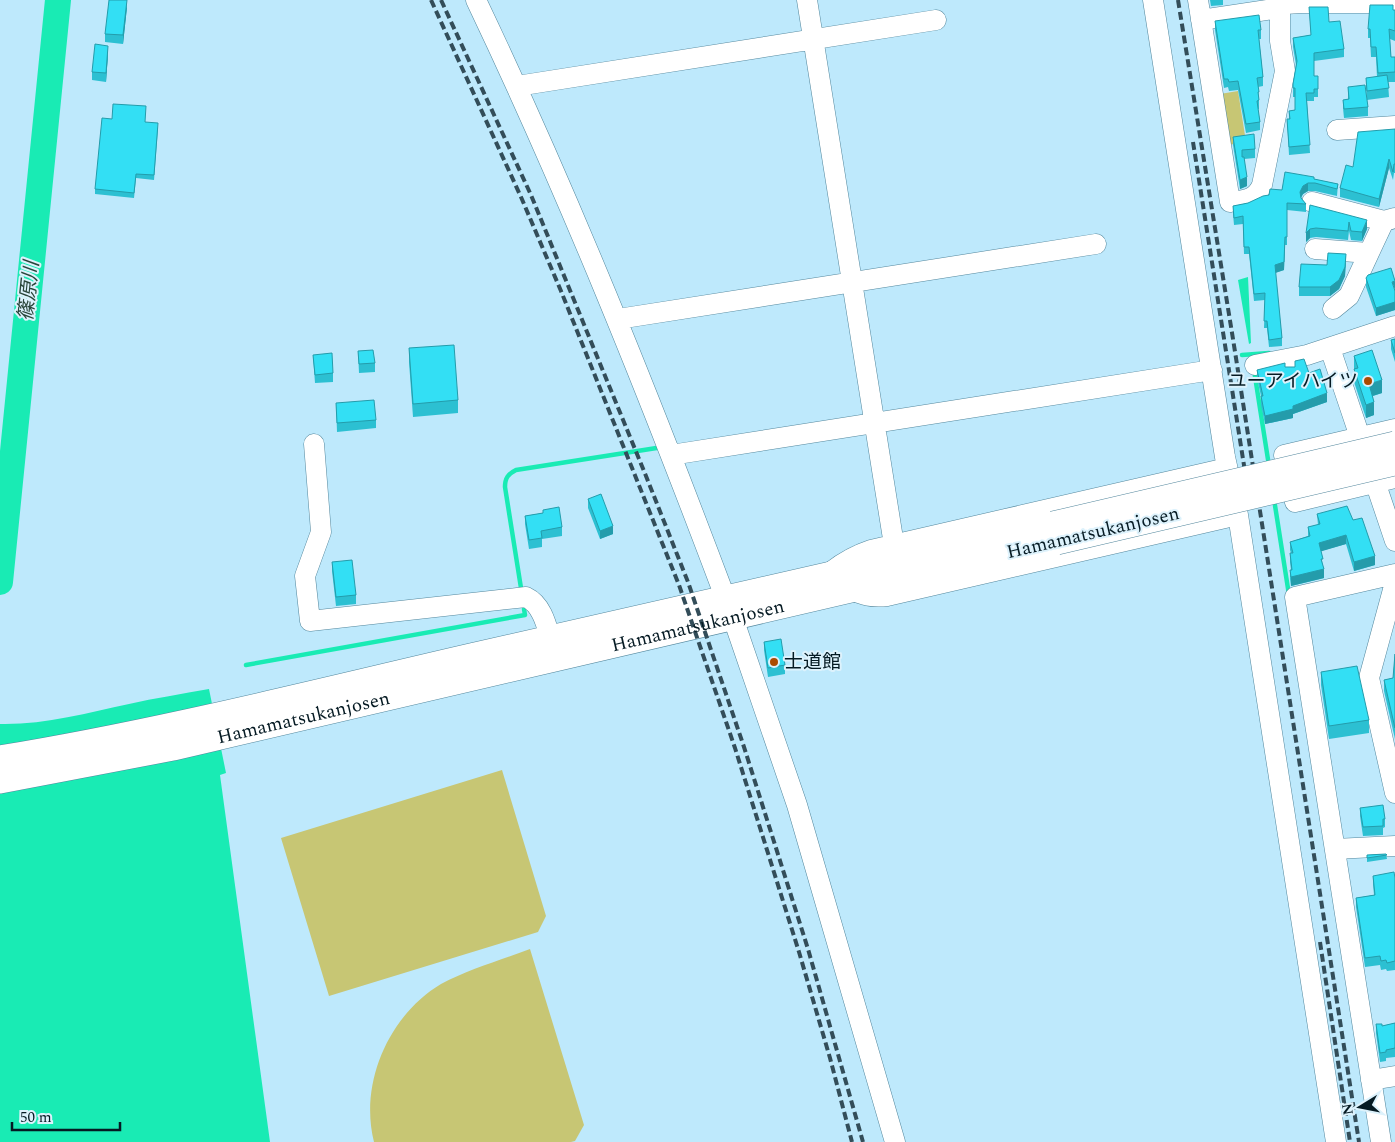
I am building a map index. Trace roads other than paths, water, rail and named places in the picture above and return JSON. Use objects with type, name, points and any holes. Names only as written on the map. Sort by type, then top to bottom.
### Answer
[{"type":"main road","name":"Hamamatsukanjosen","points":[[0,781],[119,759],[232,723],[564,642],[729,607],[848,590],[1055,533],[1395,444]]},
{"type":"main road","name":"Hamamatsukanjosen","points":[[729,607],[828,575],[1055,533],[1395,463]]},
{"type":"main road","name":"Hamamatsukanjosen","points":[[0,758],[115,737],[232,723]]},
{"type":"street","points":[[476,0],[569,202],[618,319],[729,607],[797,805],[895,1142]]},
{"type":"street","points":[[807,0],[872,417],[894,545]]},
{"type":"street","points":[[1153,0],[1227,468],[1238,515],[1336,1142]]},
{"type":"street","points":[[1198,0],[1230,202],[1254,197],[1262,185],[1285,71],[1280,41],[1280,8]]},
{"type":"street","points":[[1202,20],[1280,8],[1285,4],[1301,2],[1395,3]]},
{"type":"street","points":[[517,86],[936,20]]},
{"type":"street","points":[[1337,130],[1395,126]]},
{"type":"street","points":[[1312,202],[1392,217],[1369,253],[1349,296],[1333,310]]},
{"type":"street","points":[[618,319],[1096,244]]},
{"type":"street","points":[[1315,249],[1369,253]]},
{"type":"street","points":[[1256,365],[1307,355],[1395,326]]},
{"type":"street","points":[[1330,348],[1360,437],[1385,481],[1395,541]]},
{"type":"street","points":[[669,449],[872,417],[1212,370]]},
{"type":"street","points":[[1385,481],[1295,502],[1284,455],[1395,429]]},
{"type":"street","points":[[314,444],[321,532],[305,576],[310,621],[526,596],[532,599],[546,622],[564,642]]},
{"type":"street","points":[[828,575],[856,554],[1227,468]]},
{"type":"street","points":[[848,590],[866,596],[887,596],[1238,515]]},
{"type":"street","points":[[1381,1142],[1295,597],[1393,574],[1394,586],[1369,678],[1395,793]]},
{"type":"street","points":[[1335,849],[1395,846]]},
{"type":"street","points":[[1371,1080],[1395,1076]]},
{"type":"waterway","name":"篠原川","points":[[0,582],[58,0]]},
{"type":"waterway","points":[[1242,355],[1269,353]]},
{"type":"waterway","points":[[1254,370],[1269,466]]},
{"type":"waterway","points":[[521,588],[505,487],[506,479],[509,475],[516,470],[663,447]]},
{"type":"waterway","points":[[1274,499],[1289,595]]},
{"type":"waterway","points":[[246,665],[525,615],[524,609]]},
{"type":"railway","points":[[431,0],[521,197],[561,291],[679,585],[735,748],[799,952],[852,1142]]},
{"type":"railway","points":[[441,0],[531,195],[688,582],[744,747],[808,949],[863,1142]]},
{"type":"railway","points":[[1178,0],[1359,1142]]},
{"type":"railway","points":[[1193,142],[1249,497]]},
{"type":"railway","points":[[1320,942],[1350,1142]]},
{"type":"place","name":"ユーアイハイツ","points":[[1368,381]]},
{"type":"place","name":"士道館","points":[[774,662]]}]
